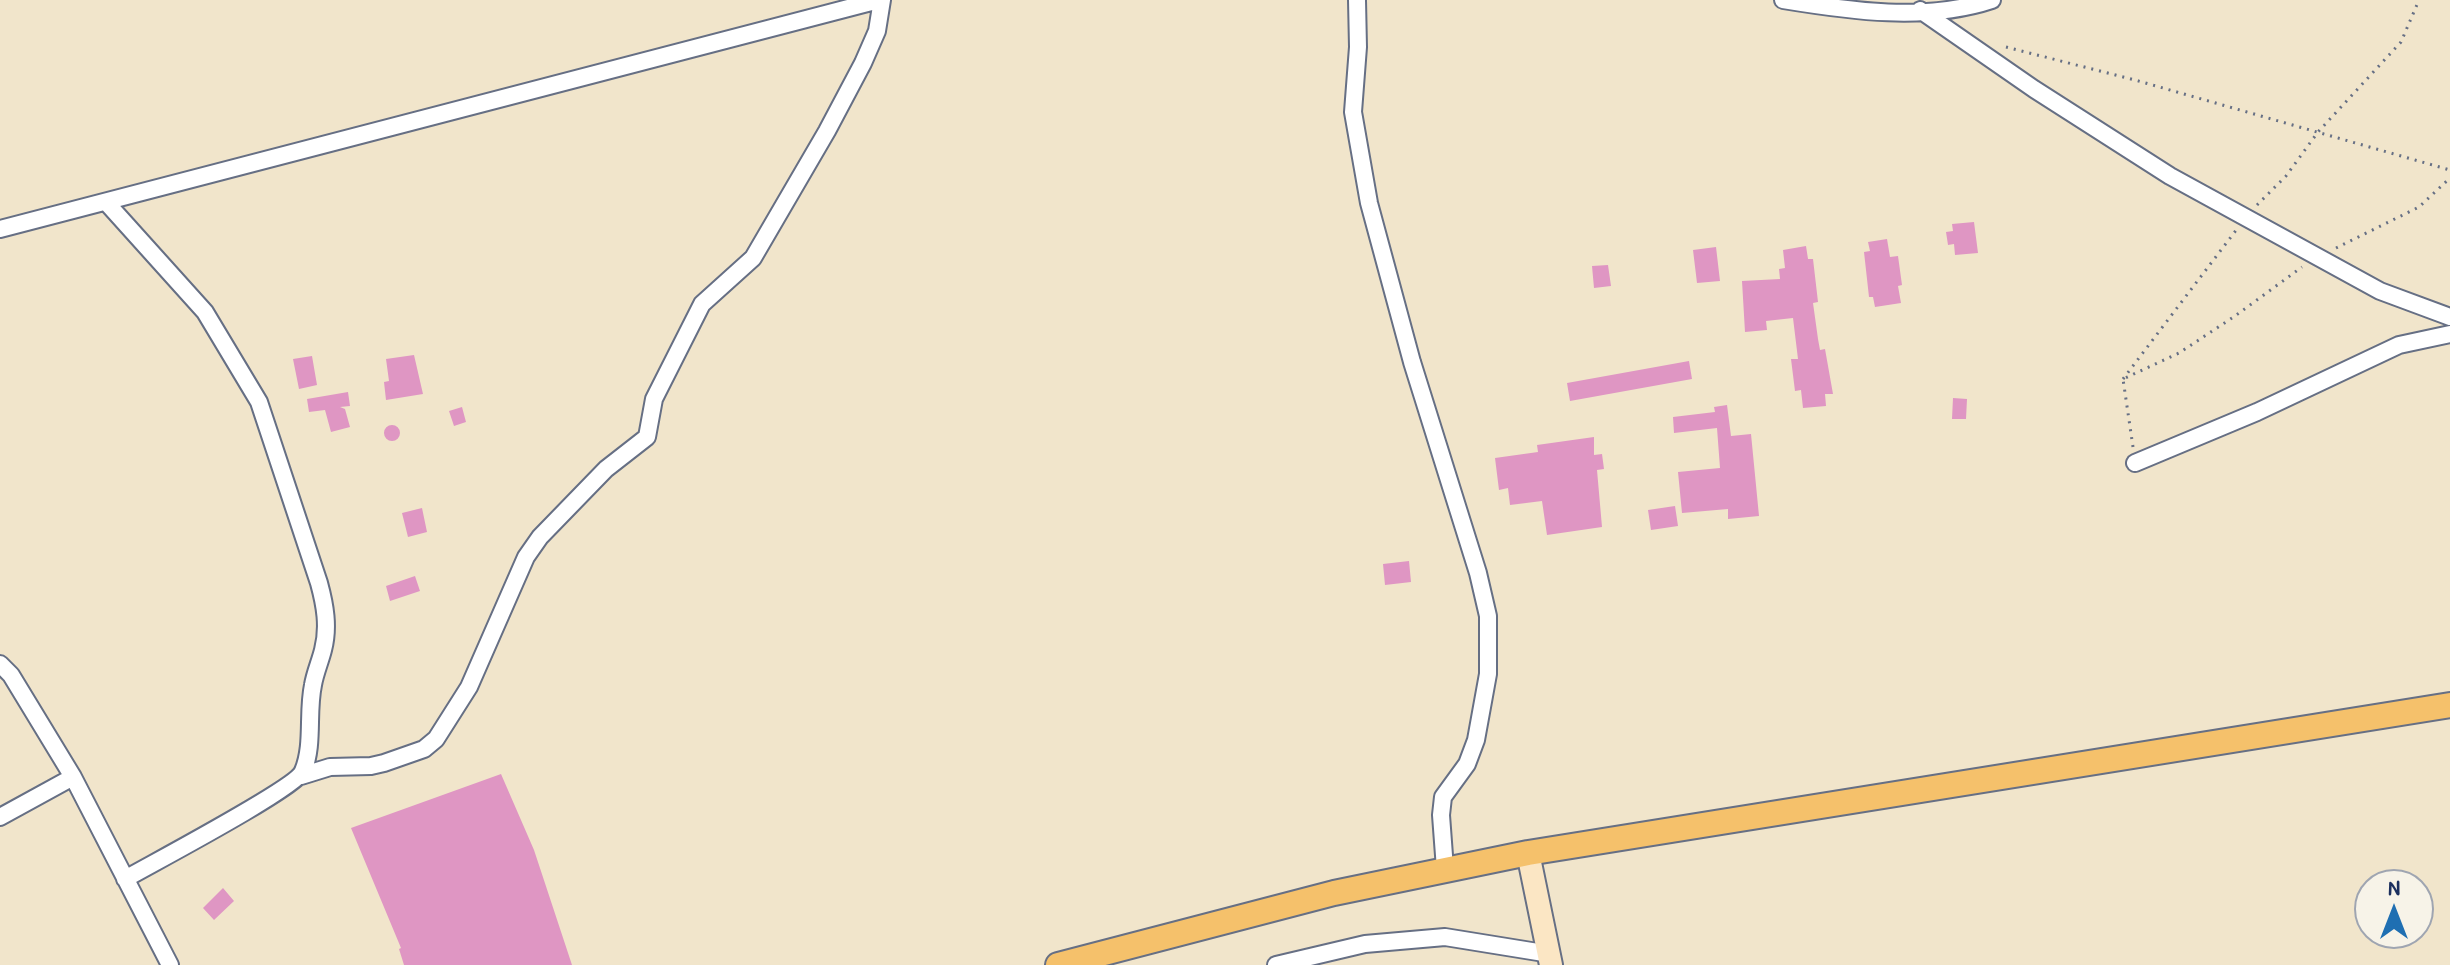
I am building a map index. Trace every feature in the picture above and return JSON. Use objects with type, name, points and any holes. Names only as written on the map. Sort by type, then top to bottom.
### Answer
[{"type":"main road","points":[[1058,965],[1334,893],[1528,853],[2450,705]]},
{"type":"street","points":[[0,229],[881,0],[877,31],[863,63],[753,258],[702,304],[654,399],[647,437],[606,469],[540,537],[526,557],[469,687],[436,739],[424,749],[384,763],[330,767],[301,776],[275,794],[125,879]]},
{"type":"street","points":[[1357,0],[1358,47],[1353,112],[1369,203],[1412,362],[1488,616],[1488,674],[1481,720],[1467,764],[1443,797],[1441,815],[1445,869]]},
{"type":"street","points":[[1783,0],[1885,13],[1965,8],[1992,0]]},
{"type":"street","points":[[1920,10],[2034,89],[2170,176],[2380,291],[2450,317]]},
{"type":"street","points":[[106,202],[205,312],[259,402],[292,497],[325,605],[326,625],[324,647],[312,688],[306,760],[301,776]]},
{"type":"street","points":[[2135,463],[2257,412],[2399,345],[2450,334]]},
{"type":"street","points":[[0,664],[11,675],[73,777],[170,965]]},
{"type":"street","points":[[0,817],[73,777]]},
{"type":"street","points":[[1276,965],[1365,944],[1445,937],[1550,960],[1528,853]]},
{"type":"path","points":[[2135,463],[2123,379],[2245,218],[2286,176],[2318,132],[2401,42],[2419,0]]},
{"type":"path","points":[[2002,46],[2450,170]]},
{"type":"path","points":[[2123,379],[2179,353],[2316,257],[2419,207],[2450,178]]},
{"type":"building","points":[[1974,222],[1978,253],[1955,255],[1954,244],[1948,245],[1946,232],[1953,231],[1952,224]]},
{"type":"building","points":[[1887,239],[1890,257],[1898,256],[1901,303],[1875,307],[1873,297],[1869,297],[1864,252],[1870,251],[1868,242]]},
{"type":"building","points":[[1806,246],[1808,259],[1813,259],[1818,302],[1813,303],[1820,350],[1825,349],[1833,394],[1825,394],[1826,406],[1803,408],[1801,390],[1795,391],[1791,359],[1798,359],[1793,318],[1766,321],[1767,330],[1745,332],[1742,281],[1780,279],[1779,269],[1785,268],[1783,250]]},
{"type":"building","points":[[1716,247],[1720,281],[1697,283],[1693,250]]},
{"type":"building","points":[[1608,265],[1611,286],[1594,288],[1592,266]]},
{"type":"building","points":[[414,355],[423,394],[386,400],[384,382],[389,381],[386,359]]},
{"type":"building","points":[[312,356],[317,385],[299,389],[293,359]]},
{"type":"building","points":[[1689,361],[1692,379],[1570,401],[1567,383]]},
{"type":"building","points":[[348,392],[350,406],[340,407],[345,409],[350,427],[331,432],[325,410],[309,412],[307,399]]},
{"type":"building","points":[[1953,398],[1967,399],[1966,419],[1952,419]]},
{"type":"building","points":[[1727,405],[1731,436],[1751,434],[1759,516],[1728,519],[1728,509],[1682,513],[1678,472],[1720,468],[1717,428],[1674,433],[1673,417],[1715,412],[1714,407]]},
{"type":"building","points":[[462,407],[466,422],[454,426],[449,411]]},
{"type":"building","points":[[389,425],[395,425],[400,433],[398,439],[389,441],[384,436],[384,430]]},
{"type":"building","points":[[1594,437],[1594,455],[1602,454],[1604,469],[1597,470],[1602,527],[1547,535],[1542,501],[1510,505],[1508,488],[1499,490],[1495,458],[1538,452],[1537,445]]},
{"type":"building","points":[[1675,506],[1678,526],[1651,530],[1648,510]]},
{"type":"building","points":[[422,508],[427,532],[408,537],[402,513]]},
{"type":"building","points":[[1409,561],[1411,582],[1385,585],[1383,564]]},
{"type":"building","points":[[415,576],[420,591],[390,601],[386,586]]},
{"type":"building","points":[[501,774],[534,850],[572,965],[404,965],[401,948],[351,828]]},
{"type":"building","points":[[223,888],[234,901],[214,920],[203,908]]}]
